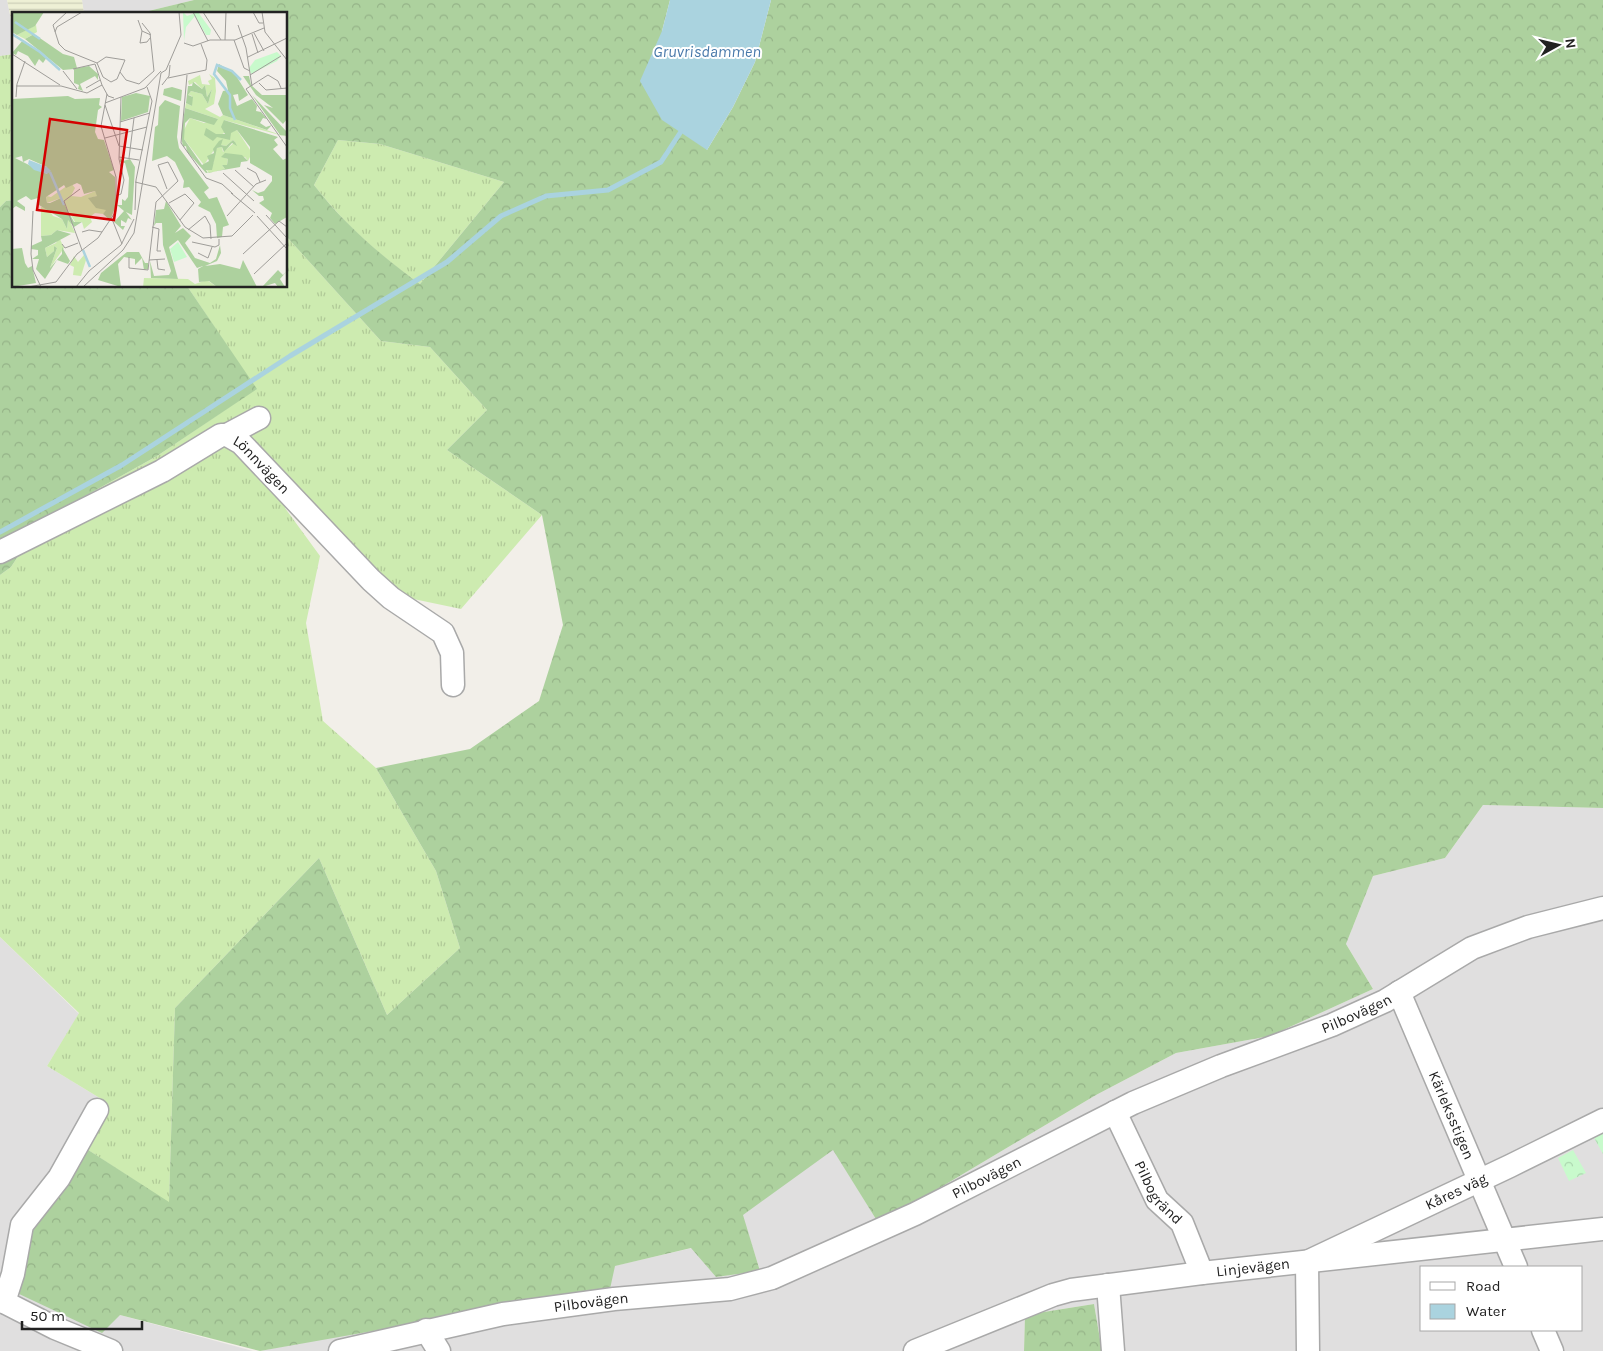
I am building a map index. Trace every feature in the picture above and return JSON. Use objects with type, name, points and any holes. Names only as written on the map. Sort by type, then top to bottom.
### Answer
[{"type":"street","points":[[227,435],[259,418]]},
{"type":"street","name":"Lönnvägen","points":[[0,552],[162,471],[221,435],[227,435],[241,443],[371,580],[392,598],[443,633],[452,653],[453,684]]},
{"type":"street","name":"Pilbovägen","points":[[340,1351],[426,1330],[550,1306],[730,1289],[760,1282],[915,1214],[1115,1112],[1221,1066],[1332,1025],[1385,1000],[1463,953],[1495,938],[1603,908]]},
{"type":"street","name":"Kärleksstigen","points":[[1399,992],[1516,1266]]},
{"type":"street","points":[[97,1110],[59,1178],[22,1226],[6,1308],[111,1351]]},
{"type":"street","name":"Pilbogränd","points":[[1115,1112],[1157,1200],[1182,1223],[1202,1273]]},
{"type":"street","name":"Kåres väg","points":[[1307,1262],[1603,1120]]},
{"type":"street","name":"Linjevägen","points":[[915,1351],[1052,1295],[1071,1290],[1202,1273],[1603,1229]]},
{"type":"street","points":[[1307,1262],[1308,1351]]},
{"type":"street","points":[[1108,1285],[1113,1351]]},
{"type":"street","points":[[426,1330],[438,1351]]},
{"type":"street","points":[[1543,1331],[1552,1351]]},
{"type":"shaded area","points":[[0,0],[7,0],[12,24],[12,54],[0,56]]},
{"type":"shaded area","points":[[82,0],[194,0],[144,12],[84,12]]},
{"type":"shaded area","points":[[1483,805],[1603,808],[1603,1351],[1102,1351],[1094,1304],[1025,1315],[1024,1351],[260,1351],[407,1323],[614,1266],[692,1248],[716,1277],[760,1270],[742,1215],[833,1149],[879,1224],[1096,1095],[1176,1053],[1270,1036],[1373,989],[1346,944],[1373,876],[1445,858]]},
{"type":"shaded area","points":[[0,937],[79,1014],[47,1066],[103,1100],[0,1279]]},
{"type":"shaded area","points":[[0,1285],[120,1315],[253,1351],[0,1351]]},
{"type":"green space","points":[[7,0],[82,0],[84,12],[12,12],[12,24]]},
{"type":"green space","points":[[194,0],[670,0],[662,31],[707,150],[733,107],[755,62],[771,0],[1603,0],[1603,808],[1483,805],[1445,858],[1373,876],[1346,944],[1373,989],[1270,1036],[1176,1053],[1096,1095],[879,1224],[833,1150],[743,1215],[760,1271],[716,1277],[691,1248],[615,1266],[610,1289],[260,1351],[120,1315],[102,1333],[0,1285],[79,1144],[169,1202],[175,1008],[319,858],[387,1015],[460,948],[436,871],[376,768],[470,749],[539,701],[563,625],[542,515],[447,450],[487,410],[430,347],[381,341],[288,238],[288,12],[144,12]],"holes":[[[338,140],[380,144],[504,182],[420,284],[363,238],[314,185]]]},
{"type":"green space","points":[[12,54],[12,200],[6,201],[0,207],[0,56]]},
{"type":"green space","points":[[338,140],[380,144],[504,182],[420,284],[363,239],[314,185]]},
{"type":"green space","points":[[12,200],[12,288],[188,288],[257,389],[157,456],[42,520],[11,567],[0,575],[0,207],[6,201]]},
{"type":"green space","points":[[288,238],[381,341],[430,347],[487,410],[447,450],[542,515],[461,609],[404,597],[367,561],[306,495],[285,508],[320,556],[306,623],[323,721],[376,768],[436,871],[460,948],[387,1015],[319,858],[175,1008],[169,1203],[79,1144],[103,1100],[47,1066],[79,1013],[0,937],[0,575],[11,567],[42,520],[157,456],[256,389],[188,288],[288,288]]},
{"type":"green space","points":[[1603,1131],[1603,1154],[1593,1136]]},
{"type":"green space","points":[[1573,1150],[1586,1173],[1569,1181],[1558,1158]]},
{"type":"green space","points":[[1094,1304],[1102,1351],[1024,1351],[1025,1315]]},
{"type":"water","name":"Gruvrisdammen","points":[[670,0],[771,0],[755,62],[733,107],[707,150],[662,120],[640,81],[662,31]]},
{"type":"waterway","points":[[0,532],[122,465],[290,356],[447,262],[501,216],[546,196],[608,190],[661,162],[680,133]]}]
